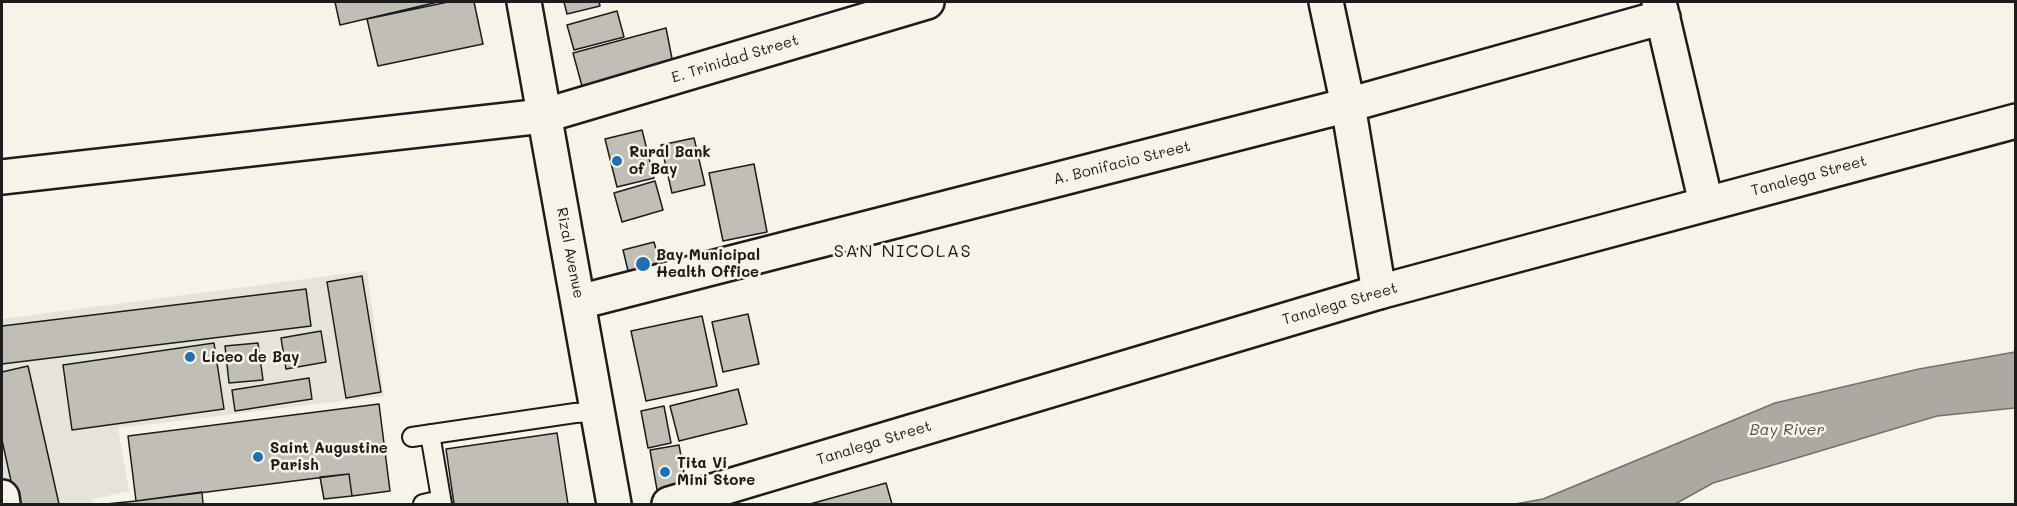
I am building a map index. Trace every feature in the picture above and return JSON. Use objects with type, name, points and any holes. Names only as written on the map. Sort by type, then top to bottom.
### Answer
[{"type":"street","name":"Rizal Avenue","points":[[524,2],[614,504]]},
{"type":"street","name":"E. Trinidad Street","points":[[2,177],[543,116],[927,2]]},
{"type":"street","points":[[1326,2],[1348,105],[1378,292]]},
{"type":"street","points":[[1661,9],[1706,203]]},
{"type":"street","name":"A. Bonifacio Street","points":[[579,302],[1348,105],[1661,9]]},
{"type":"street","name":"Tanalega Street","points":[[669,504],[1378,292],[2016,121]]},
{"type":"street","points":[[2,497],[3,504]]},
{"type":"lane","points":[[412,437],[575,413],[598,412]]},
{"type":"lane","points":[[423,504],[442,502],[430,434]]},
{"type":"shaded area","name":"Liceo de Bay","points":[[367,271],[384,396],[118,428],[129,491],[92,499],[92,504],[9,504],[2,470],[2,319]]},
{"type":"water","name":"Bay River","points":[[2015,352],[2015,408],[1937,416],[1713,483],[1675,504],[1515,504],[1543,499],[1775,403],[1919,369]]},
{"type":"building","points":[[335,2],[438,2],[340,25]]},
{"type":"building","points":[[448,2],[474,2],[483,44],[378,66],[367,19]]},
{"type":"building","points":[[564,2],[599,2],[600,6],[567,14]]},
{"type":"building","points":[[617,11],[624,37],[574,50],[567,25]]},
{"type":"building","points":[[666,28],[675,74],[586,101],[573,53]]},
{"type":"building","points":[[642,130],[654,178],[617,187],[605,139]]},
{"type":"building","points":[[694,138],[705,185],[672,193],[661,145]]},
{"type":"building","points":[[754,164],[767,232],[723,241],[709,173]]},
{"type":"building","points":[[655,181],[663,210],[622,222],[614,193]]},
{"type":"building","name":"Bay Municipal Health Office","points":[[654,242],[664,278],[632,287],[623,250]]},
{"type":"building","points":[[362,276],[381,392],[346,398],[327,282]]},
{"type":"building","points":[[306,289],[311,326],[2,364],[2,326]]},
{"type":"building","points":[[748,314],[759,364],[723,372],[712,322]]},
{"type":"building","points":[[702,316],[717,386],[646,401],[631,331]]},
{"type":"building","points":[[321,331],[326,362],[286,369],[281,338]]},
{"type":"building","points":[[214,343],[224,409],[72,430],[63,365]]},
{"type":"building","points":[[258,343],[263,380],[229,383],[225,346]]},
{"type":"building","points":[[28,366],[59,504],[16,504],[2,440],[2,372]]},
{"type":"building","points":[[309,378],[312,399],[235,411],[232,390]]},
{"type":"building","points":[[738,389],[747,424],[679,441],[670,406]]},
{"type":"building","name":"Saint Augustine Parish","points":[[379,404],[390,491],[352,496],[349,474],[136,501],[128,436]]},
{"type":"building","points":[[664,406],[671,443],[648,448],[641,411]]},
{"type":"building","points":[[557,433],[568,504],[454,504],[446,449]]},
{"type":"building","points":[[679,445],[688,495],[659,501],[650,450]]},
{"type":"building","points":[[349,474],[352,496],[324,499],[320,477]]},
{"type":"building","points":[[886,483],[892,504],[810,504]]},
{"type":"building","points":[[202,492],[203,504],[106,504],[136,501]]},
{"type":"place","name":"Rural Bank of Bay","points":[[617,161]]},
{"type":"place","name":"Bay Municipal Health Office","points":[[643,264]]},
{"type":"place","name":"Liceo de Bay","points":[[190,357]]},
{"type":"place","name":"Saint Augustine Parish","points":[[258,457]]},
{"type":"place","name":"Tita Vi Mini Store","points":[[665,472]]},
{"type":"district","name":"SAN NICOLAS","points":[[903,251]]}]
